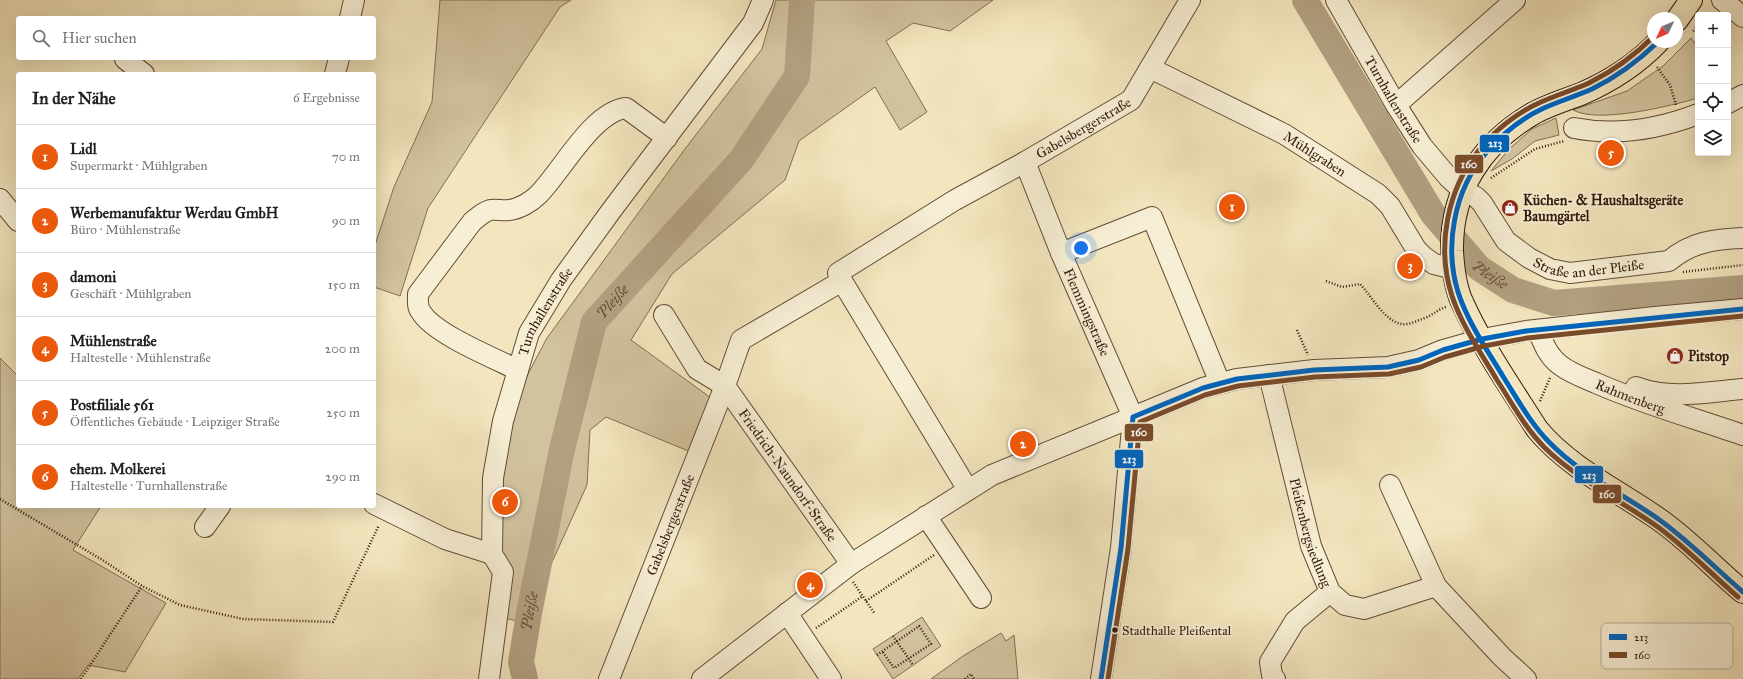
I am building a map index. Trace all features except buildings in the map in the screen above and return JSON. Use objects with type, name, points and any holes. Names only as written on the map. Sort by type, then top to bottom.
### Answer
[{"type":"main road","points":[[1683,12],[1691,0]]},
{"type":"main road","points":[[1652,48],[1634,65],[1615,77],[1580,94],[1535,112],[1518,123],[1483,156],[1463,190],[1452,232],[1453,264],[1456,284],[1463,304],[1482,339],[1546,440],[1576,464],[1658,518],[1691,544],[1721,574],[1743,592]]},
{"type":"street","points":[[350,16],[354,0]]},
{"type":"street","name":"Turnhallenstraße","points":[[489,679],[502,572],[492,554],[493,478],[503,421],[529,333],[561,280],[753,23],[763,0]]},
{"type":"street","name":"Gabelsbergerstraße","points":[[609,679],[728,378],[741,340],[842,281],[838,273],[955,200],[1025,162],[1131,100],[1190,0]]},
{"type":"street","name":"Turnhallenstraße","points":[[1336,0],[1396,105],[1422,146],[1436,164],[1463,190]]},
{"type":"street","points":[[1396,105],[1515,0]]},
{"type":"street","points":[[1722,0],[1743,16]]},
{"type":"street","points":[[126,60],[141,72]]},
{"type":"street","points":[[336,72],[338,60]]},
{"type":"street","name":"Mühlgraben","points":[[1150,68],[1284,134],[1378,194],[1390,206],[1416,249],[1424,258],[1434,264],[1453,264]]},
{"type":"street","points":[[1731,102],[1743,95]]},
{"type":"street","points":[[518,370],[452,338],[427,320],[420,311],[417,302],[418,294],[472,222],[482,214],[491,210],[509,210],[525,204],[538,195],[581,141],[606,116],[617,109],[626,108],[667,138]]},
{"type":"street","points":[[1574,128],[1594,132],[1654,128],[1690,117]]},
{"type":"street","name":"Flemmingstraße","points":[[1025,162],[1062,253],[1133,417]]},
{"type":"street","name":"Straße an der Pleiße","points":[[1463,190],[1476,197],[1482,203],[1506,241],[1529,258],[1550,269],[1570,273],[1669,260],[1680,251],[1706,242],[1743,238]]},
{"type":"street","points":[[0,199],[16,219]]},
{"type":"street","points":[[1062,253],[1152,217],[1220,383]]},
{"type":"street","points":[[842,281],[968,490]]},
{"type":"street","points":[[712,676],[787,613],[848,566],[992,475],[1196,390],[1220,383],[1269,375],[1314,370],[1388,368],[1419,360],[1443,350],[1482,339],[1538,330],[1655,317],[1743,310]]},
{"type":"street","points":[[664,314],[697,369],[728,378]]},
{"type":"street","name":"Rahmenberg","points":[[1538,330],[1543,345],[1560,365],[1616,392],[1743,435]]},
{"type":"street","name":"Pleißenbergsiedlung","points":[[1269,375],[1312,546],[1330,592],[1345,605],[1364,610],[1436,586]]},
{"type":"street","name":"Friedrich-Naundorf-Straße","points":[[728,378],[848,566]]},
{"type":"street","points":[[1616,392],[1623,387],[1632,386],[1650,392],[1689,394],[1743,389]]},
{"type":"street","points":[[1101,679],[1121,548],[1133,417]]},
{"type":"street","points":[[1390,485],[1436,586],[1502,657],[1526,679]]},
{"type":"street","points":[[380,507],[445,539],[492,554]]},
{"type":"street","points":[[205,527],[219,508]]},
{"type":"street","points":[[926,516],[981,598]]},
{"type":"street","points":[[1275,679],[1272,675],[1270,662],[1295,621],[1330,592]]},
{"type":"street","points":[[787,613],[832,679]]},
{"type":"path","points":[[1652,48],[1670,85],[1690,117]]},
{"type":"path","points":[[1463,190],[1491,178],[1535,149],[1566,140],[1574,128]]},
{"type":"path","points":[[1326,281],[1342,287],[1360,284],[1370,294],[1385,316],[1396,323],[1406,324],[1430,316],[1440,308],[1463,304]]},
{"type":"path","points":[[1297,330],[1314,370]]},
{"type":"path","points":[[1532,420],[1550,377],[1560,365]]},
{"type":"path","points":[[0,499],[104,561],[142,586],[180,605],[243,618],[333,622],[380,507]]},
{"type":"path","points":[[866,601],[946,547]]},
{"type":"path","points":[[848,566],[863,596],[875,614]]},
{"type":"path","points":[[82,679],[142,586]]},
{"type":"path","points":[[808,644],[817,638],[812,631],[863,596]]},
{"type":"path","points":[[877,655],[882,651],[919,626],[931,644],[894,668],[882,651]]},
{"type":"path","points":[[894,636],[913,665]]},
{"type":"path","points":[[965,679],[971,674],[974,679]]},
{"type":"shaded area","points":[[440,0],[571,0],[560,7],[428,208],[400,296],[376,288],[376,242],[394,187],[432,102]]},
{"type":"shaded area","points":[[776,0],[993,0],[950,31],[913,23],[886,41],[927,112],[900,130],[875,87],[799,141],[785,180],[672,274],[631,340],[718,403],[698,455],[606,417],[590,430],[587,485],[529,613],[528,624],[497,616],[503,421],[547,338],[685,149],[762,49]]},
{"type":"shaded area","points":[[1691,38],[1695,43],[1695,99],[1653,109],[1616,114],[1584,114],[1573,110],[1627,91],[1663,66],[1681,48],[1683,48],[1683,46]]},
{"type":"shaded area","points":[[1556,118],[1559,135],[1535,141],[1512,159],[1491,171],[1509,149],[1532,129]]},
{"type":"shaded area","points":[[0,358],[16,374],[16,508],[100,508],[73,550],[166,603],[125,672],[88,665],[78,679],[0,679]]},
{"type":"shaded area","points":[[922,617],[941,646],[893,679],[873,649]]},
{"type":"shaded area","points":[[1001,633],[1006,641],[1014,635],[1018,679],[931,679],[963,656]]},
{"type":"waterway","name":"Pleiße","points":[[525,679],[521,662],[529,613],[562,449],[594,322],[741,160],[797,76],[802,0]]},
{"type":"waterway","name":"Pleiße","points":[[1305,0],[1433,214],[1479,268],[1513,290],[1554,303],[1743,288]]},
{"type":"transit line","name":"160","points":[[1647,43],[1631,57],[1589,83],[1541,102],[1524,111],[1507,122],[1492,135],[1479,150],[1468,166],[1452,201],[1445,239],[1447,277],[1456,307],[1466,329],[1525,424],[1545,448],[1570,469],[1666,533],[1738,597]]},
{"type":"transit line","name":"213","points":[[1652,48],[1619,74],[1592,89],[1544,108],[1520,122],[1499,139],[1486,153],[1475,168],[1459,201],[1452,238],[1454,274],[1462,303],[1473,326],[1520,403],[1542,435],[1587,474],[1668,526],[1743,592]]},
{"type":"transit line","name":"213","points":[[1101,679],[1121,548],[1133,417],[1203,388],[1237,379],[1314,370],[1388,367],[1419,360],[1443,350],[1482,339],[1526,331],[1743,309]]},
{"type":"transit line","name":"160","points":[[1108,679],[1128,549],[1140,422],[1205,395],[1238,386],[1315,377],[1389,374],[1421,367],[1445,357],[1484,346],[1527,338],[1743,316]]},
{"type":"place","name":"Postfiliale 561","points":[[1611,153]]},
{"type":"place","name":"Lidl","points":[[1232,207]]},
{"type":"place","name":"Küchen- & Haushaltsgeräte Baumgärtel","points":[[1510,208]]},
{"type":"place","name":"damoni","points":[[1410,266]]},
{"type":"place","name":"Pitstop","points":[[1675,356]]},
{"type":"place","name":"Werbemanufaktur Werdau GmbH","points":[[1023,444]]},
{"type":"place","name":"ehem. Molkerei","points":[[505,502]]},
{"type":"place","name":"Mühlenstraße","points":[[810,585]]},
{"type":"place","name":"Stadthalle Pleißental","points":[[1115,630]]}]
